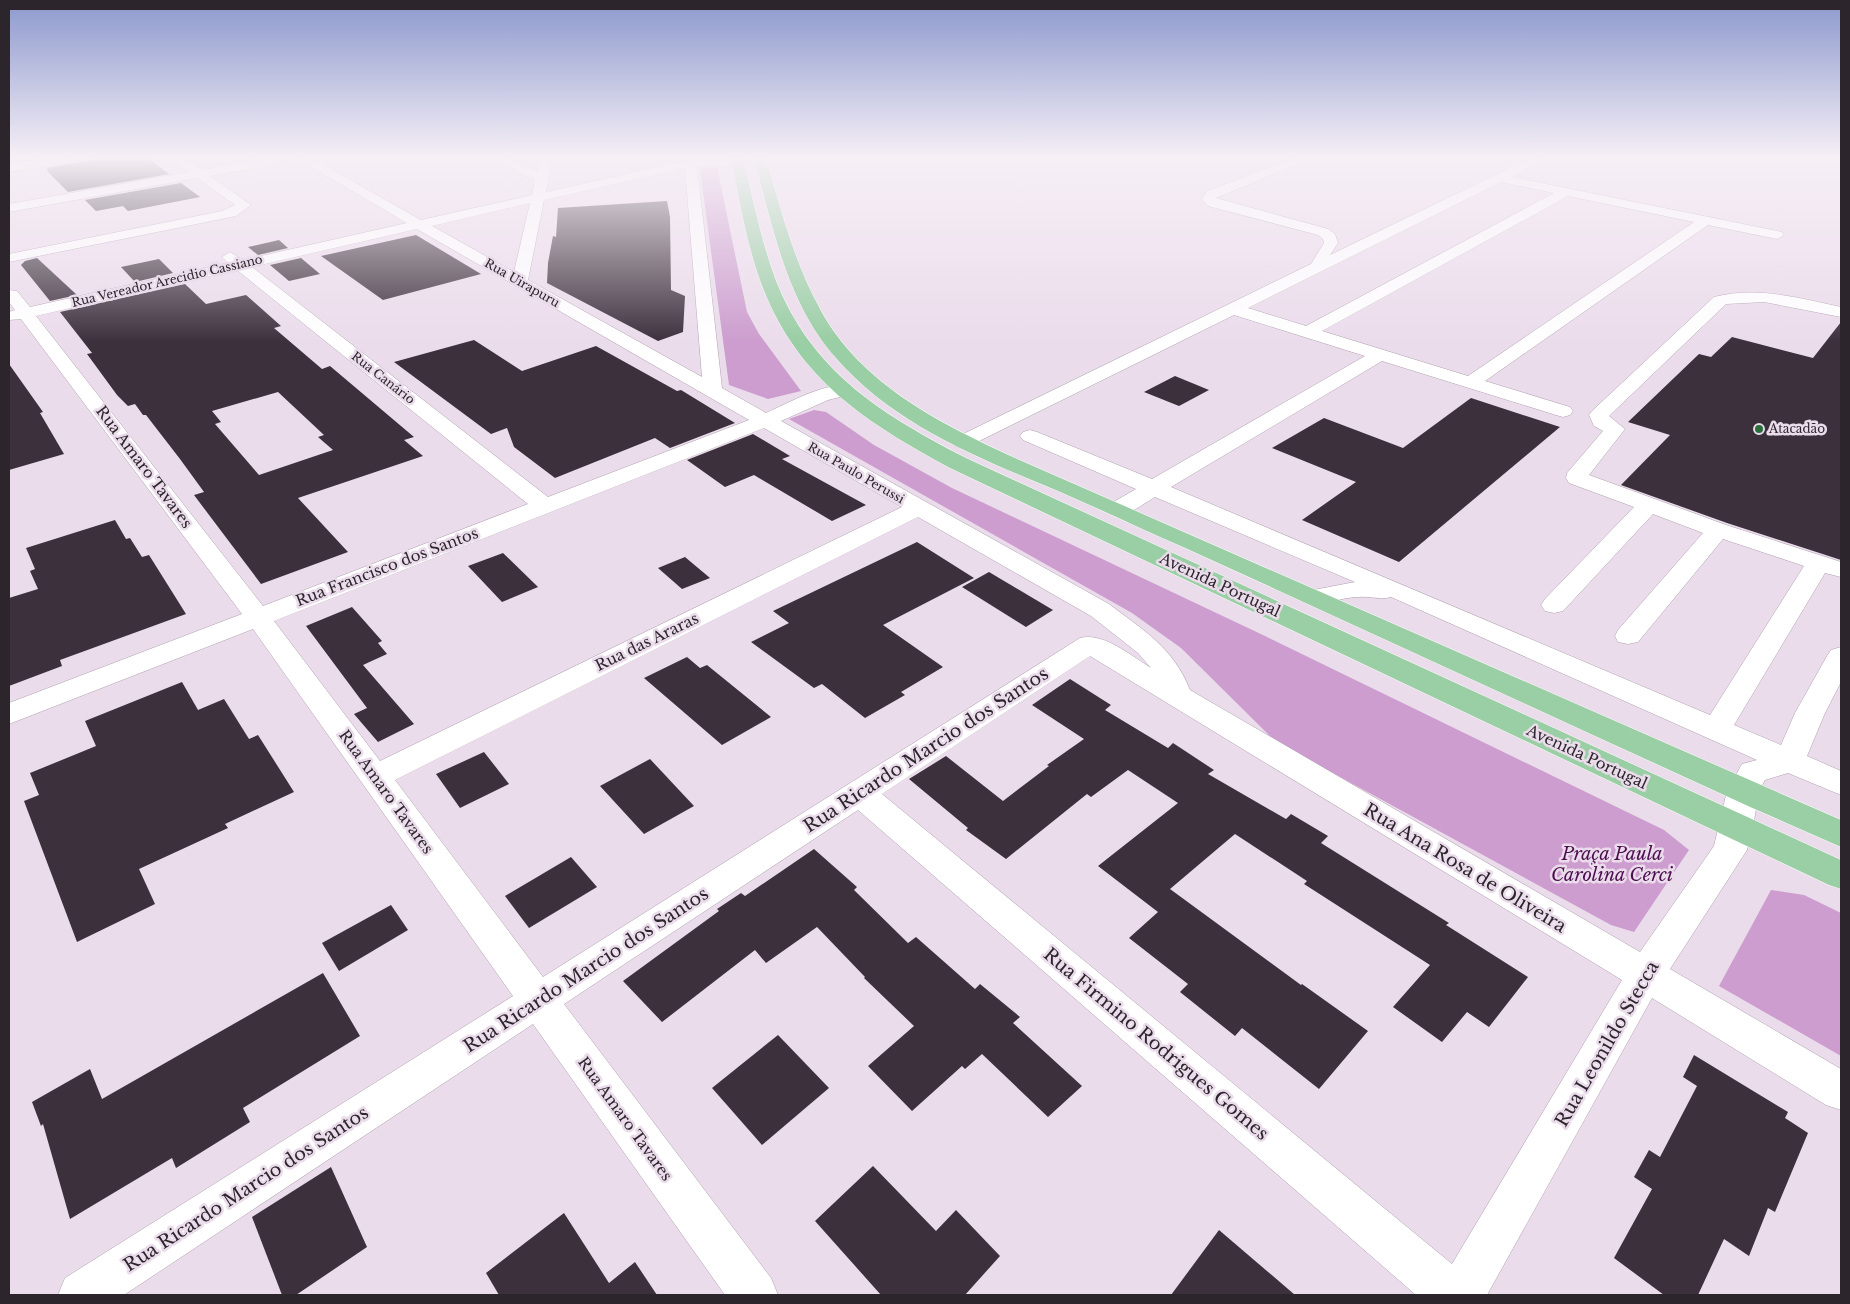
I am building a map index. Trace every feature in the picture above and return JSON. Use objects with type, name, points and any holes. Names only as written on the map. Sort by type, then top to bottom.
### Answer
[{"type":"main road","name":"Avenida Portugal","points":[[756,220],[761,252],[780,310],[796,339],[841,391],[878,420],[958,463],[1744,797],[1841,834]]},
{"type":"main road","points":[[775,220],[788,250],[806,301],[820,326],[842,354],[872,384],[929,424],[962,442],[1312,597],[1744,797]]},
{"type":"main road","points":[[761,252],[788,250]]},
{"type":"main road","points":[[761,252],[788,250]]},
{"type":"main road","name":"Avenida Portugal","points":[[1744,797],[1841,875]]},
{"type":"street","points":[[9,258],[202,220]]},
{"type":"street","name":"Rua Uirapuru","points":[[413,220],[713,391]]},
{"type":"street","name":"Rua Vereador Arecidio Cassiano","points":[[16,308],[240,264],[439,220]]},
{"type":"street","points":[[520,282],[533,220]]},
{"type":"street","points":[[696,220],[713,391]]},
{"type":"street","points":[[1276,220],[1323,232],[1330,237],[1331,243],[1323,254],[1318,267]]},
{"type":"street","points":[[962,442],[1414,220]]},
{"type":"street","points":[[1308,332],[1515,220]]},
{"type":"street","points":[[1470,383],[1706,220],[1777,235]]},
{"type":"street","name":"Rua Canário","points":[[221,250],[545,506]]},
{"type":"street","points":[[1716,730],[1830,566],[1718,530],[1649,505],[1577,478],[1578,473],[1615,429],[1601,422],[1599,415],[1720,300],[1732,296],[1752,296],[1841,312]]},
{"type":"street","name":"Rua Amaro Tavares","points":[[16,308],[258,617],[754,1295]]},
{"type":"street","points":[[1233,309],[1563,412]]},
{"type":"street","points":[[1118,510],[1152,488],[1380,355]]},
{"type":"street","name":"Rua Paulo Perussi","points":[[713,391],[1100,610],[1148,647],[1168,670],[1176,695]]},
{"type":"street","name":"Rua Francisco dos Santos","points":[[9,714],[764,421],[821,396],[841,391]]},
{"type":"street","points":[[1030,436],[1401,592],[1841,784]]},
{"type":"street","points":[[1554,605],[1649,505]]},
{"type":"street","name":"Rua das Araras","points":[[376,776],[918,508]]},
{"type":"street","points":[[1628,636],[1718,530]]},
{"type":"street","points":[[1312,597],[1358,588],[1401,592]]},
{"type":"street","name":"Rua Ana Rosa de Oliveira","points":[[1090,644],[1645,976],[1841,1090]]},
{"type":"street","name":"Rua Ricardo Marcio dos Santos","points":[[82,1295],[1090,644]]},
{"type":"street","points":[[1716,730],[1744,797],[1789,762],[1810,713],[1841,656]]},
{"type":"street","name":"Rua Firmino Rodrigues Gomes","points":[[859,793],[1452,1295]]},
{"type":"street","name":"Rua Leonildo Stecca","points":[[1461,1295],[1645,976],[1730,850],[1744,797]]},
{"type":"green space","points":[[707,220],[728,220],[747,312],[759,334],[801,391],[768,399],[729,385]]},
{"type":"green space","name":"Praça Paula Carolina Cerci","points":[[814,410],[826,412],[874,445],[952,488],[1265,636],[1664,830],[1689,850],[1634,932],[1611,925],[1276,742],[1181,648],[1132,613],[789,419]]},
{"type":"green space","points":[[1771,890],[1804,895],[1841,913],[1841,1056],[1719,986]]},
{"type":"building","points":[[557,220],[670,220],[671,290],[685,296],[683,332],[658,341],[547,283],[548,263],[553,236],[556,237]]},
{"type":"building","points":[[416,235],[481,274],[383,300],[321,256]]},
{"type":"building","points":[[279,240],[288,248],[258,255],[248,247]]},
{"type":"building","points":[[37,258],[77,295],[50,301],[21,265],[25,261]]},
{"type":"building","points":[[301,258],[320,274],[289,281],[270,265]]},
{"type":"building","points":[[159,259],[173,273],[135,282],[121,267]]},
{"type":"building","points":[[185,284],[206,304],[246,295],[281,326],[274,328],[322,369],[330,366],[414,437],[404,440],[423,456],[298,498],[348,552],[261,584],[194,495],[204,492],[180,459],[146,415],[143,415],[135,404],[128,406],[117,395],[87,354],[92,353],[60,312]],"holes":[[[278,392],[324,435],[318,437],[333,450],[259,475],[215,424],[221,422],[212,411]]]},
{"type":"building","name":"Atacadão","points":[[1841,322],[1841,560],[1727,523],[1621,485],[1670,435],[1628,422],[1699,354],[1711,357],[1732,337],[1813,358]]},
{"type":"building","points":[[474,340],[522,371],[596,346],[677,391],[681,390],[735,423],[670,448],[655,438],[555,478],[514,447],[507,428],[491,434],[394,362]]},
{"type":"building","points":[[9,364],[43,412],[40,413],[64,454],[9,470]]},
{"type":"building","points":[[1175,376],[1209,390],[1179,406],[1144,392]]},
{"type":"building","points":[[1471,398],[1560,427],[1399,562],[1302,520],[1356,482],[1272,448],[1324,418],[1403,448]]},
{"type":"building","points":[[753,434],[790,456],[782,459],[866,505],[832,521],[754,475],[725,487],[687,460]]},
{"type":"building","points":[[115,520],[126,539],[130,538],[142,557],[149,555],[186,614],[60,660],[62,666],[9,686],[9,598],[38,589],[30,571],[35,569],[26,548]]},
{"type":"building","points":[[917,542],[974,578],[883,625],[943,667],[901,692],[905,695],[865,718],[822,684],[814,688],[751,642],[789,623],[773,611]]},
{"type":"building","points":[[503,553],[538,587],[502,602],[468,566]]},
{"type":"building","points":[[685,557],[710,578],[682,589],[658,568]]},
{"type":"building","points":[[989,572],[1053,610],[1026,627],[962,587]]},
{"type":"building","points":[[352,607],[382,641],[378,643],[387,654],[363,665],[414,724],[378,742],[354,714],[367,708],[306,626]]},
{"type":"building","points":[[687,657],[700,668],[707,665],[771,717],[722,745],[644,678]]},
{"type":"building","points":[[1070,679],[1111,705],[1105,710],[1168,748],[1173,743],[1214,770],[1208,774],[1286,819],[1291,814],[1328,836],[1321,843],[1449,923],[1446,925],[1528,977],[1489,1027],[1467,1012],[1442,1042],[1393,1007],[1430,965],[1304,884],[1307,881],[1235,834],[1170,889],[1301,985],[1368,1031],[1319,1089],[1242,1028],[1235,1036],[1180,992],[1188,984],[1129,938],[1158,912],[1098,866],[1178,803],[1128,770],[1091,797],[1087,794],[1006,859],[966,830],[968,828],[909,779],[946,756],[1003,801],[1049,766],[1047,765],[1084,739],[1032,705]]},
{"type":"building","points":[[182,682],[198,710],[224,699],[249,739],[258,735],[294,792],[225,824],[228,828],[139,869],[155,904],[77,942],[24,801],[39,795],[30,773],[96,746],[85,721]]},
{"type":"building","points":[[484,752],[509,784],[460,808],[436,774]]},
{"type":"building","points":[[650,759],[694,806],[644,834],[600,786]]},
{"type":"building","points":[[814,849],[857,887],[854,890],[908,943],[916,937],[975,989],[980,984],[1020,1017],[1013,1023],[1082,1086],[1048,1117],[982,1054],[965,1069],[962,1066],[912,1111],[868,1066],[914,1026],[864,978],[817,927],[766,963],[755,950],[662,1022],[623,981],[719,911],[717,909],[741,893],[745,896]]},
{"type":"building","points":[[571,857],[597,887],[529,928],[505,896]]},
{"type":"building","points":[[391,905],[408,930],[339,971],[322,943]]},
{"type":"building","points":[[323,973],[360,1036],[243,1108],[250,1122],[176,1168],[172,1158],[70,1219],[43,1124],[41,1126],[32,1102],[90,1069],[102,1099]]},
{"type":"building","points":[[778,1035],[829,1088],[762,1145],[712,1088]]},
{"type":"building","points":[[1694,1055],[1788,1112],[1785,1118],[1808,1133],[1775,1212],[1768,1208],[1749,1256],[1724,1239],[1698,1295],[1664,1295],[1614,1258],[1652,1189],[1634,1177],[1649,1150],[1660,1157],[1697,1086],[1683,1077]]},
{"type":"building","points":[[873,1166],[936,1231],[956,1210],[1000,1256],[965,1295],[881,1295],[815,1221]]},
{"type":"building","points":[[331,1167],[367,1247],[296,1295],[282,1295],[252,1217]]},
{"type":"building","points":[[564,1213],[609,1283],[635,1262],[657,1295],[499,1295],[486,1273]]},
{"type":"building","points":[[1219,1230],[1295,1295],[1171,1295]]},
{"type":"place","name":"Atacadão","points":[[1759,429]]}]
